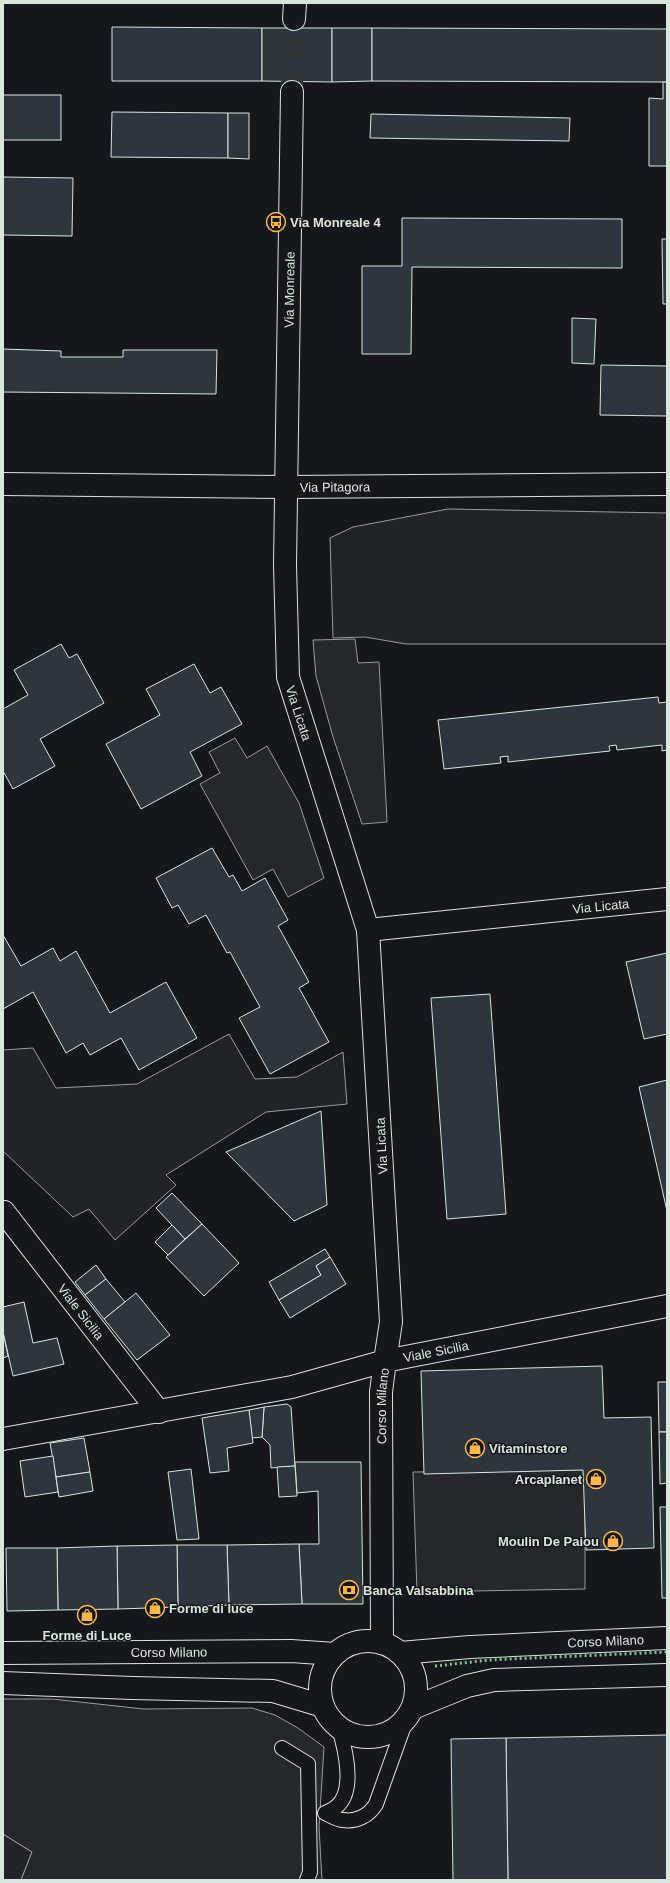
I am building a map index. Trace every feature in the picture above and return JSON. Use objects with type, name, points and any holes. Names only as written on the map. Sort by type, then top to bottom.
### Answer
[{"type":"street","name":"Via Monreale","points":[[287,487],[292,92]]},
{"type":"street","name":"Via Pitagora","points":[[3,484],[287,487],[667,484]]},
{"type":"street","name":"Via Licata","points":[[287,487],[285,565],[288,677],[368,930],[391,1322],[385,1361]]},
{"type":"street","name":"Via Licata","points":[[368,930],[667,899]]},
{"type":"street","name":"Viale Sicilia","points":[[4,1212],[159,1412]]},
{"type":"street","name":"Viale Sicilia","points":[[3,1438],[159,1412],[292,1387],[385,1361],[667,1306]]},
{"type":"street","name":"Corso Milano","points":[[385,1361],[381,1392],[391,1648],[470,1647],[667,1638]]},
{"type":"street","points":[[409,1714],[416,1696],[414,1673],[408,1662],[391,1648],[370,1641],[358,1643],[346,1647],[335,1654],[327,1665],[322,1678],[320,1692],[323,1706],[330,1718],[339,1728],[362,1737],[386,1734],[409,1714],[467,1686],[494,1680],[667,1675]]},
{"type":"street","name":"Corso Milano","points":[[3,1653],[291,1651],[335,1654]]},
{"type":"street","points":[[3,1683],[273,1691],[323,1706]]},
{"type":"lane","points":[[325,1813],[342,1820],[359,1819],[371,1812],[376,1804],[409,1714]]},
{"type":"lane","points":[[308,1814],[325,1813],[337,1807],[345,1795],[347,1780],[345,1751],[339,1728]]},
{"type":"lane","points":[[282,1748],[308,1764],[310,1872],[307,1880]]},
{"type":"shaded area","points":[[448,509],[667,513],[667,644],[406,644],[365,637],[333,638],[330,538],[353,527]]},
{"type":"shaded area","points":[[355,639],[358,663],[379,662],[387,822],[362,824],[333,737],[316,676],[313,640]]},
{"type":"shaded area","points":[[235,738],[247,758],[267,746],[299,803],[324,878],[288,897],[273,869],[253,880],[200,784],[220,773],[209,752]]},
{"type":"shaded area","points":[[229,1034],[255,1079],[297,1077],[343,1052],[347,1104],[266,1112],[166,1175],[176,1185],[115,1240],[89,1209],[73,1217],[3,1151],[3,1050],[33,1048],[56,1088],[137,1084]]},
{"type":"shaded area","points":[[585,1470],[585,1589],[417,1592],[413,1472]]},
{"type":"shaded area","points":[[3,1699],[52,1699],[144,1709],[252,1708],[275,1715],[298,1728],[324,1747],[319,1827],[322,1880],[21,1880],[32,1852],[3,1834]]},
{"type":"shaded area","points":[[3,1834],[32,1852],[21,1880],[3,1880]]},
{"type":"building","points":[[112,27],[262,28],[262,81],[112,81]]},
{"type":"building","points":[[262,28],[332,28],[332,82],[262,81]]},
{"type":"building","points":[[332,28],[372,28],[372,81],[332,82]]},
{"type":"building","points":[[372,28],[667,29],[667,82],[372,81]]},
{"type":"building","points":[[663,82],[667,82],[667,166],[649,166],[649,98],[663,99]]},
{"type":"building","points":[[3,95],[61,95],[61,140],[3,140]]},
{"type":"building","points":[[112,112],[228,113],[228,158],[111,157]]},
{"type":"building","points":[[228,113],[249,113],[249,159],[228,158]]},
{"type":"building","points":[[371,114],[570,118],[569,141],[370,138]]},
{"type":"building","points":[[3,177],[73,178],[72,236],[3,235]]},
{"type":"building","points":[[402,218],[622,219],[622,268],[412,267],[411,354],[362,354],[362,266],[402,266]]},
{"type":"building","points":[[662,239],[667,239],[667,304],[663,304]]},
{"type":"building","points":[[572,318],[596,319],[594,364],[572,363]]},
{"type":"building","points":[[3,349],[61,351],[61,357],[123,357],[123,350],[217,350],[216,394],[3,392]]},
{"type":"building","points":[[601,365],[667,366],[667,416],[600,415]]},
{"type":"building","points":[[61,644],[69,658],[77,654],[104,703],[40,739],[55,766],[13,789],[3,771],[3,709],[28,695],[14,670]]},
{"type":"building","points":[[194,664],[210,693],[221,687],[242,724],[190,752],[202,776],[141,809],[106,744],[160,715],[146,689]]},
{"type":"building","points":[[658,697],[659,703],[667,702],[667,750],[662,751],[662,745],[617,750],[616,745],[609,746],[610,751],[508,762],[508,756],[500,757],[501,763],[444,769],[438,720]]},
{"type":"building","points":[[212,848],[229,877],[233,875],[242,891],[265,878],[288,920],[278,926],[309,982],[299,988],[329,1042],[270,1074],[239,1018],[260,1007],[230,952],[227,953],[206,915],[189,924],[178,905],[172,908],[156,878]]},
{"type":"building","points":[[3,935],[21,966],[53,948],[60,961],[76,951],[110,1013],[166,982],[197,1038],[139,1070],[121,1038],[90,1055],[83,1043],[66,1053],[33,992],[3,1009]]},
{"type":"building","points":[[667,953],[667,1034],[644,1039],[626,962]]},
{"type":"building","points":[[490,994],[506,1214],[447,1219],[431,998]]},
{"type":"building","points":[[667,1080],[667,1211],[639,1087]]},
{"type":"building","points":[[321,1111],[327,1205],[294,1221],[226,1152]]},
{"type":"building","points":[[172,1193],[202,1224],[185,1239],[156,1208]]},
{"type":"building","points":[[202,1224],[239,1263],[204,1296],[166,1257]]},
{"type":"building","points":[[172,1225],[185,1239],[168,1255],[155,1242]]},
{"type":"building","points":[[325,1249],[330,1257],[316,1266],[321,1275],[279,1300],[269,1282]]},
{"type":"building","points":[[330,1257],[346,1284],[290,1318],[279,1300],[321,1275],[316,1266]]},
{"type":"building","points":[[96,1265],[106,1279],[85,1295],[75,1282]]},
{"type":"building","points":[[106,1279],[125,1302],[104,1319],[85,1295]]},
{"type":"building","points":[[136,1293],[170,1335],[137,1360],[104,1319]]},
{"type":"building","points":[[24,1302],[33,1343],[57,1338],[64,1364],[13,1376],[3,1332],[3,1307]]},
{"type":"building","points":[[3,1332],[8,1356],[3,1358]]},
{"type":"building","points":[[602,1366],[604,1418],[651,1417],[654,1548],[586,1550],[583,1470],[424,1474],[421,1371]]},
{"type":"building","points":[[658,1382],[667,1382],[667,1432],[659,1432]]},
{"type":"building","points":[[287,1404],[291,1407],[295,1466],[271,1468],[270,1445],[262,1437],[264,1407]]},
{"type":"building","points":[[264,1407],[262,1437],[252,1438],[249,1410]]},
{"type":"building","points":[[249,1410],[253,1443],[227,1448],[229,1471],[210,1473],[202,1418]]},
{"type":"building","points":[[659,1432],[667,1432],[667,1483],[660,1484]]},
{"type":"building","points":[[84,1438],[90,1472],[56,1477],[50,1443]]},
{"type":"building","points":[[53,1456],[58,1492],[25,1497],[20,1461]]},
{"type":"building","points":[[295,1462],[361,1462],[363,1604],[302,1604],[299,1544],[319,1544],[318,1491],[297,1493]]},
{"type":"building","points":[[295,1466],[297,1496],[279,1497],[277,1467]]},
{"type":"building","points":[[191,1469],[199,1539],[177,1540],[168,1472]]},
{"type":"building","points":[[90,1472],[93,1491],[59,1497],[56,1477]]},
{"type":"building","points":[[660,1507],[667,1507],[667,1598],[662,1598]]},
{"type":"building","points":[[299,1544],[302,1604],[229,1605],[227,1545]]},
{"type":"building","points":[[177,1545],[227,1545],[229,1605],[178,1607]]},
{"type":"building","points":[[177,1545],[178,1607],[118,1609],[117,1546]]},
{"type":"building","points":[[117,1546],[118,1609],[58,1610],[57,1548]]},
{"type":"building","points":[[6,1548],[57,1548],[58,1610],[7,1611]]},
{"type":"building","points":[[667,1735],[667,1880],[508,1880],[506,1738]]},
{"type":"building","points":[[506,1738],[508,1880],[453,1880],[451,1739]]},
{"type":"tunnel","points":[[292,92],[294,19]]},
{"type":"hedge","points":[[435,1666],[489,1660],[667,1652]]},
{"type":"place","name":"Via Monreale 4","points":[[276,222]]},
{"type":"place","name":"Vitaminstore","points":[[475,1448]]},
{"type":"place","name":"Arcaplanet","points":[[596,1479]]},
{"type":"place","name":"Moulin De Paiou","points":[[613,1541]]},
{"type":"place","name":"Banca Valsabbina","points":[[349,1590]]},
{"type":"place","name":"Forme di luce","points":[[155,1608]]},
{"type":"place","name":"Forme di Luce","points":[[87,1615]]}]
